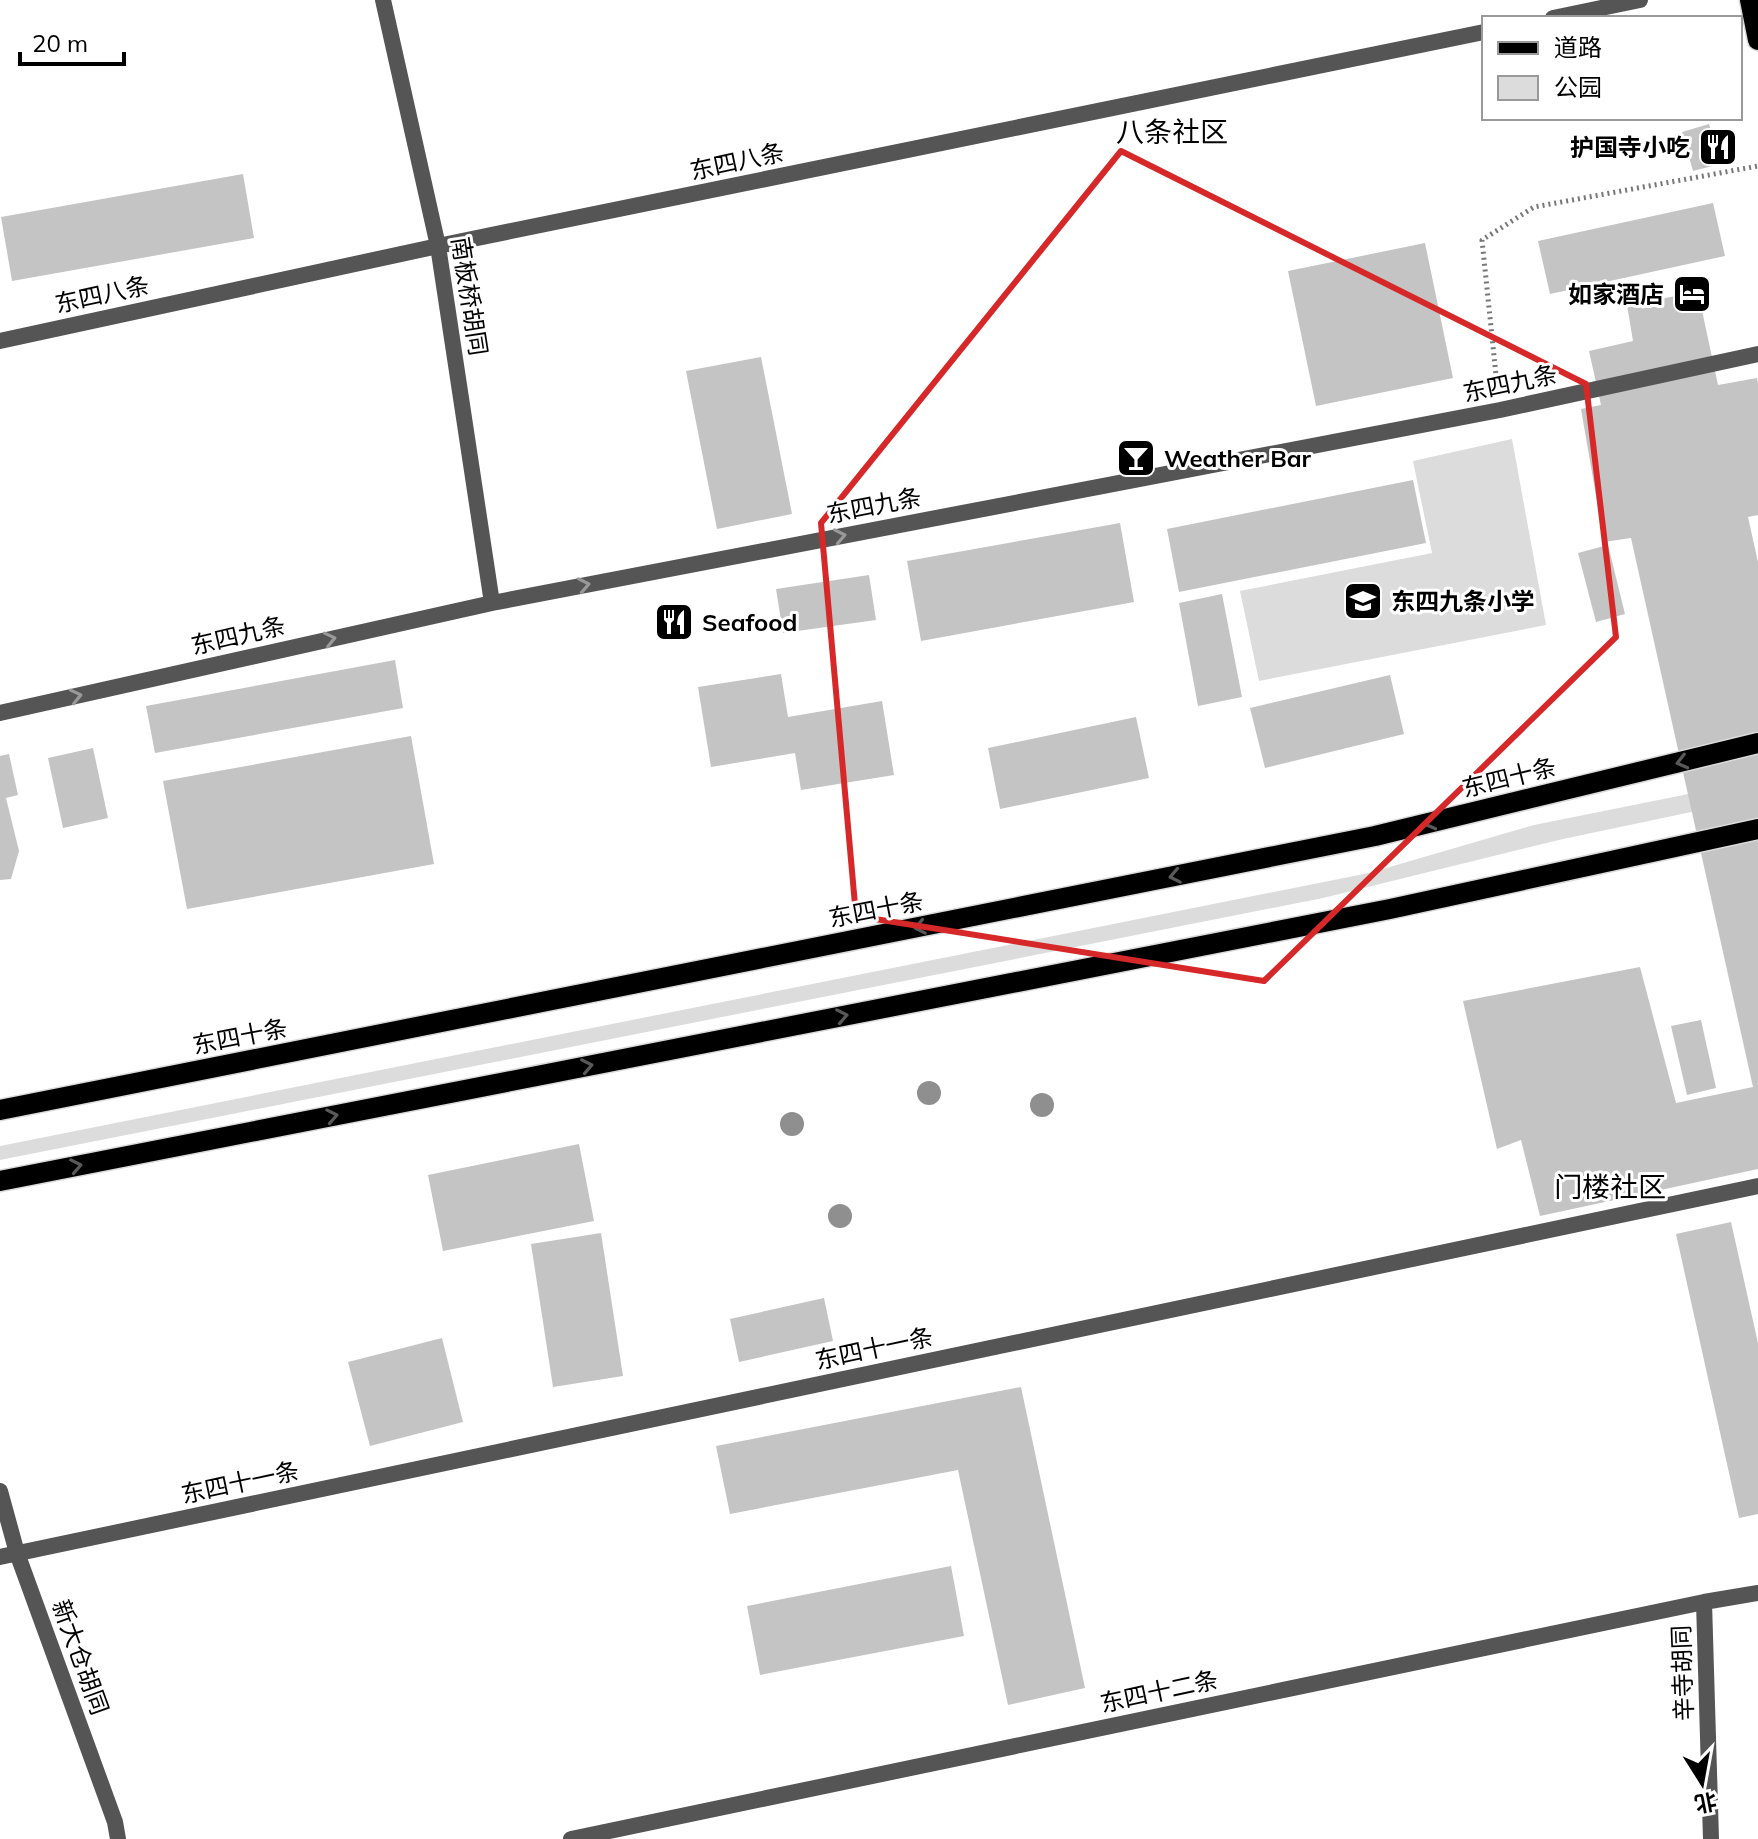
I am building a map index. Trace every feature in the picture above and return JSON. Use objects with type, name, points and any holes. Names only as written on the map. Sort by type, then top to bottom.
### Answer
[{"type":"main road","points":[[1750,0],[1758,40]]},
{"type":"main road","name":"东四十条","points":[[0,1110],[1375,836],[1758,743]]},
{"type":"main road","points":[[0,1181],[1390,909],[1758,829]]},
{"type":"lane","name":"南板桥胡同","points":[[383,0],[438,246],[492,603]]},
{"type":"lane","points":[[1563,16],[1640,0]]},
{"type":"lane","name":"东四八条","points":[[0,341],[438,246],[1482,32]]},
{"type":"lane","name":"东四九条","points":[[0,713],[492,603],[1500,410],[1758,354]]},
{"type":"lane","name":"东四十一条","points":[[0,1557],[1758,1186]]},
{"type":"lane","name":"新大仓胡同","points":[[0,1491],[17,1553],[115,1822],[118,1839]]},
{"type":"lane","name":"东四十二条","points":[[571,1839],[1758,1593]]},
{"type":"lane","name":"辛寺胡同","points":[[1704,1602],[1711,1839]]},
{"type":"path","points":[[1500,410],[1482,240],[1534,207],[1758,166]]},
{"type":"highlighted area","points":[[1121,151],[1586,384],[1616,637],[1264,981],[856,916],[821,523]]},
{"type":"green space","points":[[1512,439],[1546,625],[1259,681],[1240,591],[1432,553],[1413,461]]},
{"type":"green space","points":[[1758,780],[1758,798],[1563,839],[1323,898],[0,1160],[0,1146],[1369,873],[1534,825]]},
{"type":"building","points":[[1709,124],[1720,164],[1693,171],[1682,132]]},
{"type":"building","points":[[243,174],[254,238],[12,281],[1,217]]},
{"type":"building","points":[[1713,203],[1725,256],[1550,294],[1538,241]]},
{"type":"building","points":[[1425,243],[1453,378],[1316,406],[1288,271]]},
{"type":"building","points":[[1698,292],[1718,385],[1757,378],[1758,383],[1758,515],[1748,517],[1758,562],[1758,1169],[1540,1216],[1521,1140],[1497,1149],[1463,1001],[1640,967],[1676,1103],[1753,1087],[1631,538],[1604,542],[1581,409],[1601,405],[1589,351],[1633,341],[1627,305]]},
{"type":"building","points":[[761,357],[792,514],[717,529],[686,371]]},
{"type":"building","points":[[1413,480],[1426,543],[1179,592],[1167,529]]},
{"type":"building","points":[[1120,523],[1134,602],[921,641],[907,561]]},
{"type":"building","points":[[1608,545],[1625,614],[1596,622],[1578,553]]},
{"type":"building","points":[[869,575],[876,620],[783,633],[776,589]]},
{"type":"building","points":[[1222,594],[1242,697],[1198,706],[1179,603]]},
{"type":"building","points":[[395,660],[403,708],[155,753],[146,706]]},
{"type":"building","points":[[781,674],[788,717],[882,701],[894,775],[801,790],[795,753],[711,767],[698,687]]},
{"type":"building","points":[[1390,675],[1404,734],[1265,768],[1250,708]]},
{"type":"building","points":[[1136,717],[1149,778],[1000,809],[988,748]]},
{"type":"building","points":[[411,736],[434,864],[187,909],[163,781]]},
{"type":"building","points":[[93,748],[108,818],[63,828],[48,758]]},
{"type":"building","points":[[9,754],[18,795],[6,798],[19,851],[11,879],[0,880],[0,756]]},
{"type":"building","points":[[1701,1020],[1716,1088],[1687,1095],[1671,1026]]},
{"type":"building","points":[[579,1144],[594,1221],[443,1251],[428,1175]]},
{"type":"building","points":[[1731,1222],[1758,1343],[1758,1514],[1739,1518],[1676,1234]]},
{"type":"building","points":[[601,1233],[623,1376],[553,1387],[531,1244]]},
{"type":"building","points":[[824,1298],[833,1341],[739,1362],[730,1319]]},
{"type":"building","points":[[442,1338],[463,1422],[370,1446],[348,1362]]},
{"type":"building","points":[[1021,1387],[1085,1688],[1008,1705],[958,1470],[730,1514],[716,1446]]},
{"type":"building","points":[[951,1566],[964,1636],[760,1675],[747,1606]]},
{"type":"place","name":"护国寺小吃","points":[[1718,147]]},
{"type":"place","name":"如家酒店","points":[[1692,294]]},
{"type":"place","name":"Weather Bar","points":[[1136,458]]},
{"type":"place","name":"东四九条小学","points":[[1363,601]]},
{"type":"place","name":"Seafood","points":[[674,622]]},
{"type":"district","name":"八条社区","points":[[1172,131]]},
{"type":"district","name":"门楼社区","points":[[1610,1186]]}]
